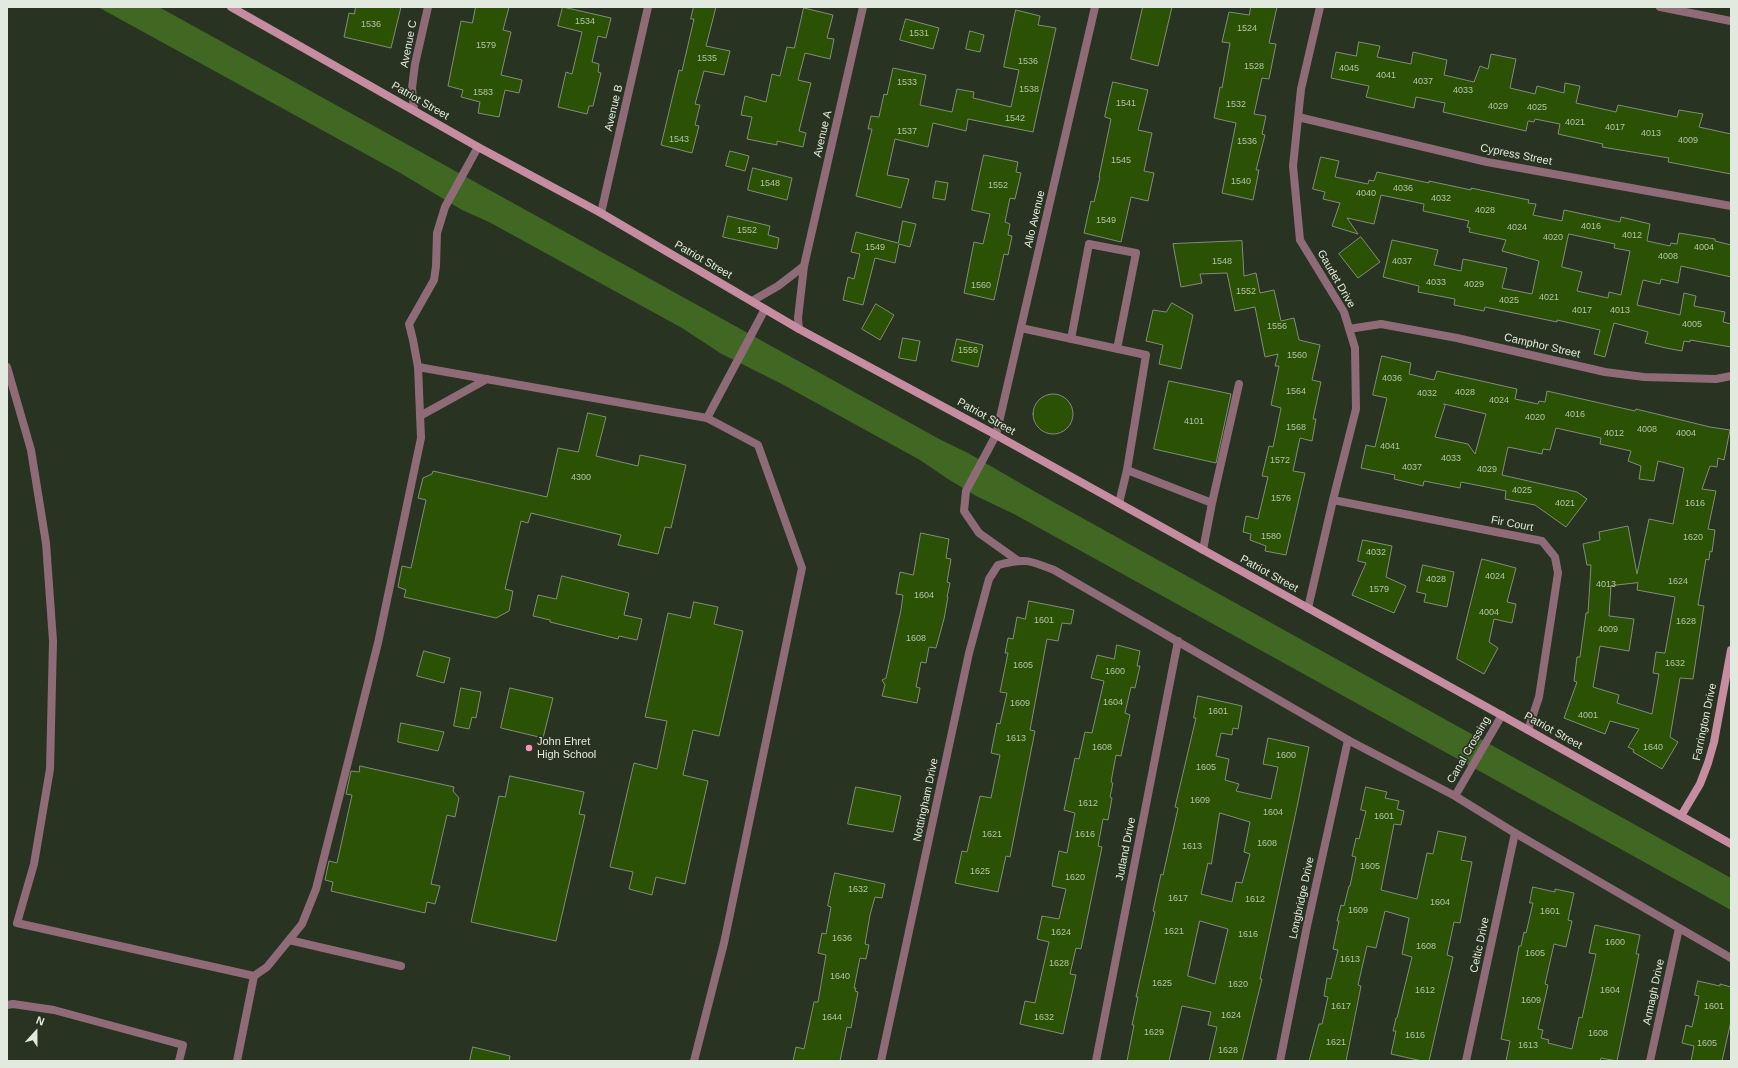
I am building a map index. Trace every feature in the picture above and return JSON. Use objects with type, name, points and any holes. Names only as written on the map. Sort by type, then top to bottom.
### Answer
[{"type":"main road","name":"Patriot Street","points":[[232,7],[478,147],[601,213],[799,329],[996,435],[1502,715],[1731,844]]},
{"type":"main road","name":"Farrington Drive","points":[[1681,816],[1700,784],[1708,763],[1714,742],[1731,650]]},
{"type":"street","name":"Avenue C","points":[[414,110],[412,88],[415,64],[428,7]]},
{"type":"street","name":"Avenue B","points":[[601,213],[648,7]]},
{"type":"street","name":"Avenue A","points":[[799,329],[798,318],[804,266],[863,7]]},
{"type":"street","name":"Allo Avenue","points":[[1017,560],[979,533],[964,511],[966,491],[996,435],[1095,7]]},
{"type":"street","name":"Gaudet Drive","points":[[1308,608],[1356,409],[1355,348],[1344,312],[1300,240],[1293,166],[1301,89],[1320,7]]},
{"type":"street","points":[[1660,7],[1731,21]]},
{"type":"street","name":"Cypress Street","points":[[1298,117],[1487,162],[1731,206]]},
{"type":"street","points":[[237,1061],[254,976],[267,967],[302,924],[316,889],[376,651],[421,438],[418,367],[413,340],[408,324],[434,280],[437,233],[445,207],[478,147]]},
{"type":"street","points":[[1071,339],[1089,244],[1136,253],[1117,349]]},
{"type":"street","points":[[752,301],[778,286],[804,266]]},
{"type":"street","points":[[707,418],[729,374],[765,309]]},
{"type":"street","name":"Camphor Street","points":[[1349,329],[1381,324],[1457,338],[1605,372],[1644,377],[1716,378],[1731,376]]},
{"type":"street","points":[[1021,328],[1146,355],[1127,470],[1119,503]]},
{"type":"street","points":[[7,367],[31,450],[46,544],[54,641],[50,769],[34,864],[17,923],[254,976]]},
{"type":"street","points":[[418,367],[707,418],[758,445],[802,568],[724,943],[694,1061]]},
{"type":"street","points":[[420,416],[487,379]]},
{"type":"street","points":[[1203,550],[1239,384]]},
{"type":"street","points":[[1127,470],[1212,503]]},
{"type":"street","name":"Fir Court","points":[[1333,500],[1542,541],[1554,557],[1558,573],[1539,697],[1528,730]]},
{"type":"street","points":[[1017,560],[1033,562],[1054,570],[1348,740],[1455,796],[1515,833],[1731,958]]},
{"type":"street","name":"Nottingham Drive","points":[[881,1061],[969,653],[989,579],[998,565],[1017,560]]},
{"type":"street","name":"Jutland Drive","points":[[1096,1061],[1178,641]]},
{"type":"street","name":"Canal Crossing","points":[[1455,796],[1502,715]]},
{"type":"street","name":"Longbridge Drive","points":[[1280,1061],[1307,926],[1348,740]]},
{"type":"street","name":"Celtic Drive","points":[[1466,1061],[1515,833]]},
{"type":"street","name":"Armagh Drive","points":[[1650,1061],[1679,928]]},
{"type":"street","points":[[289,940],[401,966]]},
{"type":"street","points":[[7,1005],[13,1004],[54,1010],[183,1045],[179,1061]]},
{"type":"shaded area","points":[[98,7],[159,7],[941,440],[968,453],[1039,494],[1731,878],[1731,910],[1014,514],[976,496],[920,460],[780,383],[720,353],[682,328],[489,222],[462,210],[402,174]]},
{"type":"building","points":[[356,7],[401,7],[391,48],[344,37],[349,13],[354,14]]},
{"type":"building","points":[[476,7],[509,7],[503,30],[511,32],[501,75],[522,80],[519,93],[505,90],[499,117],[478,113],[480,102],[461,97],[463,90],[448,86],[461,21],[472,23]]},
{"type":"building","points":[[563,7],[611,18],[606,38],[598,36],[592,62],[599,64],[598,72],[601,73],[593,106],[589,106],[587,114],[558,107],[566,72],[572,74],[582,32],[558,26]]},
{"type":"building","points":[[694,7],[716,7],[706,46],[730,51],[724,75],[704,71],[695,104],[700,105],[695,125],[699,126],[692,153],[661,145],[679,70],[682,71],[694,19],[691,19]]},
{"type":"building","points":[[1143,7],[1172,7],[1158,66],[1131,59]]},
{"type":"building","points":[[1251,7],[1277,7],[1269,43],[1276,44],[1269,79],[1262,78],[1254,114],[1266,116],[1262,134],[1265,135],[1256,170],[1259,170],[1253,200],[1222,193],[1236,123],[1214,118],[1220,87],[1222,88],[1230,43],[1222,42],[1229,12],[1249,15]]},
{"type":"building","points":[[804,8],[833,15],[827,38],[834,39],[830,59],[805,53],[798,80],[811,83],[799,131],[806,133],[803,147],[777,141],[777,145],[747,139],[752,117],[741,115],[745,96],[766,102],[772,74],[780,76],[787,47],[794,48]]},
{"type":"building","points":[[1016,10],[1040,16],[1038,25],[1056,28],[1033,132],[968,119],[966,131],[933,123],[928,147],[895,139],[887,175],[909,179],[901,208],[856,196],[872,129],[868,129],[871,116],[879,117],[884,94],[887,95],[893,68],[926,75],[920,105],[952,112],[957,89],[974,92],[973,98],[1011,107],[1019,70],[1004,67]]},
{"type":"building","points":[[906,19],[939,28],[933,49],[900,40]]},
{"type":"building","points":[[970,31],[984,35],[980,52],[966,49]]},
{"type":"building","points":[[1359,42],[1380,46],[1377,57],[1411,64],[1413,52],[1447,60],[1444,75],[1474,82],[1480,66],[1488,69],[1491,54],[1516,59],[1510,88],[1535,94],[1537,86],[1564,93],[1565,83],[1580,86],[1576,103],[1616,112],[1618,105],[1677,117],[1679,110],[1703,114],[1699,127],[1731,134],[1731,174],[1668,162],[1669,158],[1602,147],[1603,144],[1558,134],[1560,124],[1535,119],[1534,122],[1528,121],[1526,131],[1443,112],[1445,103],[1416,97],[1414,108],[1366,97],[1369,86],[1331,78],[1336,52],[1356,56]]},
{"type":"building","points":[[1113,82],[1148,90],[1138,130],[1152,133],[1144,171],[1154,173],[1148,201],[1131,197],[1121,242],[1084,233],[1091,201],[1094,202],[1100,177],[1111,119],[1105,117]]},
{"type":"building","points":[[730,151],[749,156],[745,171],[726,166]]},
{"type":"building","points":[[984,155],[1018,162],[1016,172],[1021,173],[1015,199],[1010,198],[1005,222],[1010,224],[1008,235],[1012,236],[1008,255],[1004,254],[994,300],[964,293],[974,242],[983,244],[990,214],[972,210]]},
{"type":"building","points":[[1321,157],[1339,161],[1335,177],[1368,184],[1369,180],[1374,181],[1377,172],[1429,183],[1429,181],[1471,190],[1471,188],[1529,200],[1528,203],[1536,204],[1533,215],[1562,221],[1564,210],[1620,222],[1621,217],[1650,224],[1647,241],[1670,246],[1671,243],[1677,244],[1679,233],[1715,239],[1715,241],[1731,245],[1731,277],[1681,266],[1678,283],[1661,279],[1660,284],[1643,280],[1637,305],[1680,315],[1684,293],[1696,296],[1694,306],[1725,312],[1723,322],[1731,324],[1731,347],[1690,340],[1690,342],[1684,341],[1682,351],[1666,348],[1645,343],[1648,332],[1614,323],[1605,357],[1594,354],[1600,330],[1557,320],[1557,322],[1485,307],[1484,311],[1454,305],[1455,299],[1418,292],[1419,286],[1383,277],[1392,240],[1438,250],[1434,265],[1461,271],[1463,259],[1507,268],[1502,288],[1532,294],[1539,261],[1502,251],[1506,240],[1469,232],[1470,228],[1467,227],[1469,221],[1423,211],[1424,204],[1381,195],[1374,224],[1347,218],[1358,234],[1332,226],[1340,203],[1323,199],[1325,192],[1313,189]],"holes":[[[1569,234],[1615,244],[1614,248],[1630,251],[1621,295],[1609,292],[1608,298],[1577,291],[1582,272],[1562,267]]]},
{"type":"building","points":[[753,168],[792,178],[787,200],[748,190]]},
{"type":"building","points":[[936,181],[948,183],[945,200],[933,198]]},
{"type":"building","points":[[728,216],[770,226],[768,235],[779,238],[777,249],[723,237]]},
{"type":"building","points":[[903,221],[916,224],[910,247],[899,244],[895,263],[875,258],[863,305],[843,300],[848,277],[854,279],[860,254],[851,252],[856,232],[898,243]]},
{"type":"building","points":[[1361,237],[1380,262],[1358,278],[1339,254]]},
{"type":"building","points":[[1242,241],[1244,276],[1256,273],[1260,293],[1274,290],[1281,321],[1294,318],[1299,340],[1320,345],[1312,380],[1321,382],[1313,419],[1316,419],[1312,441],[1300,438],[1293,471],[1305,473],[1286,555],[1265,551],[1266,546],[1250,540],[1251,534],[1243,532],[1246,516],[1258,519],[1268,477],[1262,476],[1269,446],[1273,447],[1281,408],[1271,405],[1279,366],[1275,366],[1278,354],[1265,357],[1255,307],[1235,311],[1227,273],[1200,274],[1202,283],[1181,287],[1173,244]]},
{"type":"building","points":[[1172,303],[1193,315],[1181,369],[1159,364],[1163,345],[1146,341],[1153,310],[1166,312]]},
{"type":"building","points":[[876,304],[894,315],[880,340],[862,329]]},
{"type":"building","points":[[903,338],[920,341],[916,361],[899,358]]},
{"type":"building","points":[[957,339],[983,345],[978,367],[952,361]]},
{"type":"building","points":[[1382,356],[1411,363],[1409,374],[1434,380],[1437,371],[1517,389],[1515,399],[1538,404],[1539,401],[1545,402],[1547,391],[1635,411],[1636,409],[1710,427],[1730,430],[1724,460],[1718,458],[1717,467],[1710,466],[1702,489],[1716,491],[1708,529],[1715,530],[1712,552],[1710,551],[1709,560],[1706,559],[1698,605],[1704,606],[1693,679],[1680,678],[1670,737],[1678,742],[1662,769],[1633,752],[1634,750],[1628,747],[1639,729],[1610,721],[1605,734],[1564,718],[1577,682],[1574,681],[1577,657],[1580,657],[1586,613],[1588,613],[1591,565],[1587,565],[1583,544],[1600,540],[1599,532],[1628,526],[1637,574],[1649,519],[1673,524],[1684,468],[1658,461],[1654,481],[1639,479],[1641,466],[1628,461],[1631,451],[1600,444],[1601,438],[1556,428],[1550,450],[1543,449],[1542,454],[1508,447],[1502,475],[1577,492],[1587,499],[1566,527],[1535,505],[1505,499],[1506,491],[1461,482],[1460,488],[1424,481],[1423,486],[1394,479],[1395,475],[1361,468],[1366,445],[1375,447],[1387,398],[1373,395]],"holes":[[[1444,404],[1486,414],[1475,454],[1468,444],[1435,437],[1445,406]],[[1638,583],[1637,590],[1675,597],[1665,653],[1656,652],[1653,673],[1659,674],[1652,714],[1617,703],[1619,695],[1593,687],[1600,646],[1629,651],[1634,619],[1609,616],[1611,586]]]},
{"type":"building","points":[[1169,381],[1231,394],[1216,463],[1154,449]]},
{"type":"building","points":[[1053,394],[1061,396],[1067,400],[1071,406],[1073,414],[1071,422],[1067,428],[1061,432],[1053,434],[1045,432],[1039,428],[1035,422],[1033,414],[1035,406],[1039,400],[1045,396]]},
{"type":"building","points":[[588,413],[606,417],[596,456],[638,466],[640,455],[686,465],[671,528],[665,527],[658,554],[618,545],[621,535],[531,513],[528,523],[521,521],[505,589],[513,591],[509,611],[496,618],[404,597],[406,590],[398,587],[402,566],[411,568],[426,500],[418,498],[423,478],[432,474],[433,471],[547,497],[558,448],[578,452]]},
{"type":"building","points":[[921,533],[949,539],[946,558],[951,559],[947,582],[950,583],[944,619],[936,648],[929,647],[926,663],[921,662],[916,687],[920,688],[917,703],[882,696],[885,685],[882,680],[886,678],[901,610],[903,595],[896,594],[900,572],[913,575]]},
{"type":"building","points":[[1363,540],[1392,546],[1386,577],[1406,586],[1394,613],[1352,595],[1366,563],[1358,561]]},
{"type":"building","points":[[1482,559],[1516,568],[1507,602],[1516,604],[1512,623],[1494,619],[1489,642],[1498,648],[1484,674],[1457,659]]},
{"type":"building","points":[[1423,565],[1454,572],[1447,607],[1424,602],[1426,594],[1417,592]]},
{"type":"building","points":[[562,576],[629,593],[624,615],[642,619],[637,640],[619,636],[618,639],[550,622],[550,620],[533,616],[538,595],[556,599]]},
{"type":"building","points":[[1029,601],[1074,610],[1071,624],[1062,623],[1058,641],[1047,639],[1030,730],[1035,731],[1010,857],[1006,856],[998,892],[955,883],[962,851],[967,852],[980,796],[991,798],[1000,755],[991,753],[997,723],[1000,724],[1007,693],[1000,692],[1008,653],[1005,653],[1008,638],[1013,639],[1017,617],[1025,619]]},
{"type":"building","points":[[694,602],[718,607],[714,624],[743,631],[719,736],[693,730],[683,775],[708,781],[685,884],[656,877],[652,895],[629,889],[633,872],[610,867],[634,763],[657,769],[667,721],[645,717],[668,613],[690,618]]},
{"type":"building","points":[[1117,645],[1140,651],[1137,666],[1140,666],[1135,688],[1131,687],[1125,713],[1130,715],[1121,756],[1116,755],[1111,782],[1113,783],[1110,797],[1112,798],[1108,820],[1103,819],[1098,846],[1102,847],[1081,949],[1076,948],[1070,974],[1076,975],[1063,1034],[1020,1024],[1025,1001],[1035,1003],[1049,942],[1037,939],[1042,916],[1059,919],[1066,889],[1052,886],[1059,851],[1067,853],[1075,813],[1064,810],[1075,758],[1079,759],[1085,732],[1092,733],[1104,681],[1091,678],[1097,655],[1114,659]]},
{"type":"building","points":[[424,651],[450,658],[444,683],[417,676]]},
{"type":"building","points":[[461,688],[481,692],[476,718],[472,717],[469,729],[454,726]]},
{"type":"building","points":[[510,688],[553,698],[543,738],[501,728]]},
{"type":"building","points":[[1198,696],[1242,706],[1238,729],[1233,728],[1232,735],[1221,733],[1216,756],[1229,759],[1225,780],[1239,784],[1236,791],[1271,799],[1278,767],[1263,764],[1268,738],[1309,747],[1260,979],[1262,979],[1242,1061],[1209,1061],[1217,1027],[1208,1025],[1211,1012],[1182,1006],[1169,1061],[1127,1061],[1138,997],[1136,997],[1155,912],[1153,911],[1161,874],[1163,875],[1178,808],[1175,807],[1196,718],[1194,718]],"holes":[[[1220,813],[1250,822],[1244,852],[1250,854],[1242,883],[1236,882],[1232,902],[1201,894],[1208,863],[1211,864]],[[1200,921],[1228,929],[1215,984],[1188,976]]]},
{"type":"building","points":[[401,723],[444,732],[438,751],[398,742]]},
{"type":"building","points":[[360,766],[454,787],[453,791],[459,798],[455,817],[447,815],[431,884],[440,886],[435,904],[427,902],[425,913],[331,891],[333,882],[325,880],[329,861],[337,863],[352,795],[346,794],[351,771],[359,772]]},
{"type":"building","points":[[510,776],[584,792],[579,814],[585,815],[556,941],[471,922],[499,796],[505,797]]},
{"type":"building","points":[[856,787],[901,796],[893,832],[848,824]]},
{"type":"building","points":[[1366,787],[1387,792],[1385,798],[1399,801],[1397,809],[1404,811],[1401,825],[1394,824],[1381,890],[1417,899],[1427,853],[1433,854],[1438,831],[1466,837],[1461,860],[1472,862],[1460,923],[1454,922],[1447,955],[1453,957],[1429,1061],[1422,1061],[1391,1054],[1396,1031],[1393,1031],[1412,957],[1402,954],[1409,918],[1385,911],[1376,948],[1367,946],[1358,985],[1361,986],[1346,1061],[1309,1061],[1319,1024],[1322,1024],[1328,997],[1324,996],[1327,978],[1331,979],[1338,950],[1333,949],[1339,921],[1337,921],[1341,905],[1344,906],[1350,886],[1356,857],[1352,856],[1356,838],[1359,839],[1366,811],[1361,810]]},
{"type":"building","points":[[835,873],[885,884],[882,898],[875,897],[870,915],[865,944],[869,945],[866,959],[860,958],[854,988],[856,988],[855,991],[858,992],[851,1028],[847,1027],[840,1061],[793,1061],[796,1047],[804,1049],[814,1002],[818,1002],[826,955],[818,953],[822,933],[826,934],[831,907],[828,906]]},
{"type":"building","points":[[1533,887],[1555,892],[1555,889],[1574,893],[1568,920],[1572,921],[1566,947],[1554,944],[1545,984],[1548,985],[1538,1029],[1543,1030],[1541,1038],[1549,1040],[1548,1043],[1572,1049],[1579,1017],[1582,1018],[1596,954],[1589,953],[1595,925],[1640,935],[1636,954],[1639,954],[1617,1061],[1601,1058],[1600,1061],[1506,1061],[1510,1041],[1501,1039],[1519,946],[1521,946],[1524,932],[1526,933],[1533,903],[1530,903]]},
{"type":"building","points":[[1698,981],[1731,987],[1731,1021],[1722,1061],[1691,1061],[1694,1046],[1682,1043],[1686,1025],[1692,1027],[1699,996],[1695,995]]},
{"type":"building","points":[[473,1047],[510,1056],[509,1061],[470,1061]]},
{"type":"place","name":"John Ehret High School","points":[[529,748]]}]
